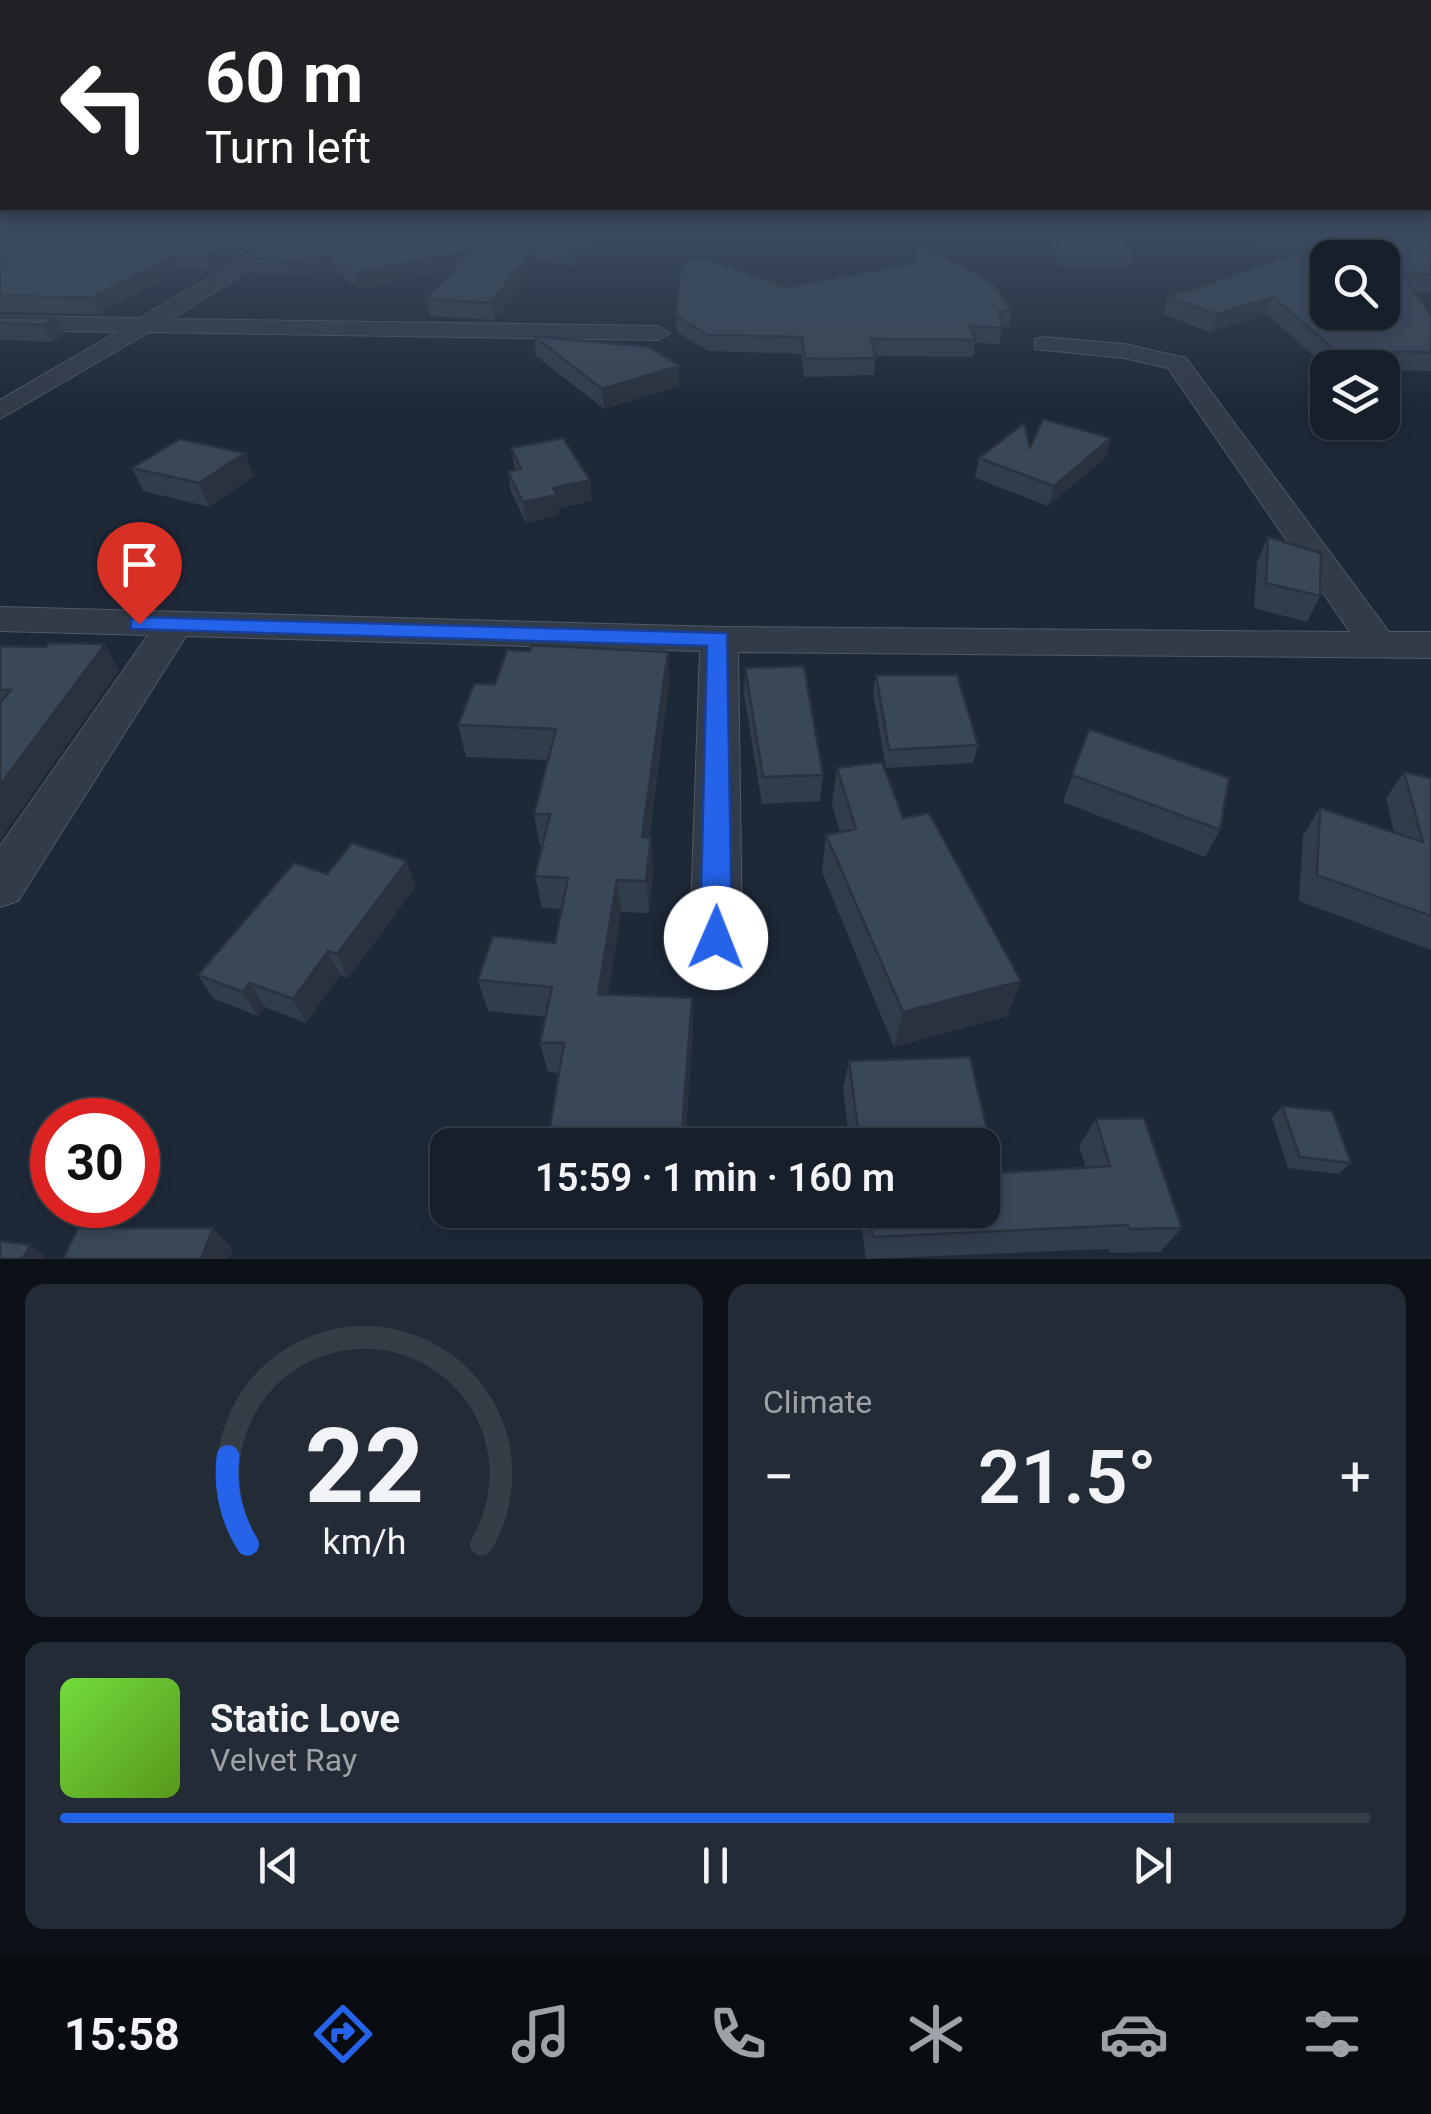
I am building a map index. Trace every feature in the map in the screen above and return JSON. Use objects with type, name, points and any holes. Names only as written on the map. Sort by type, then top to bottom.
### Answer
[{"type":"street","points":[[0,411],[205,289]]},
{"type":"street","points":[[0,323],[658,332]]},
{"type":"street","points":[[1043,344],[1177,362],[1380,647]]},
{"type":"street","points":[[0,619],[718,638],[1431,645]]},
{"type":"street","points":[[0,886],[174,625]]},
{"type":"street","points":[[716,938],[718,638]]},
{"type":"building","points":[[0,289],[108,289],[92,297],[0,296]]},
{"type":"building","points":[[436,289],[502,289],[491,303],[426,299]]},
{"type":"building","points":[[679,289],[997,289],[1012,311],[999,311],[1003,328],[970,326],[976,340],[871,339],[876,358],[805,359],[802,337],[708,335],[676,316]]},
{"type":"building","points":[[1193,289],[1310,289],[1310,329],[1273,297],[1217,314],[1168,297]]},
{"type":"building","points":[[1400,289],[1413,289],[1431,316],[1431,352],[1335,350],[1312,330],[1400,330]]},
{"type":"building","points":[[0,317],[56,318],[43,325],[0,323]]},
{"type":"building","points":[[534,336],[649,347],[679,366],[602,389]]},
{"type":"building","points":[[1043,419],[1111,438],[1054,486],[979,458],[1024,423],[1030,447]]},
{"type":"building","points":[[563,438],[590,480],[553,488],[557,495],[523,502],[508,472],[521,469],[511,448]]},
{"type":"building","points":[[180,439],[245,453],[199,483],[132,468]]},
{"type":"building","points":[[1268,537],[1321,553],[1320,596],[1266,583]]},
{"type":"building","points":[[49,643],[105,644],[0,785],[0,703],[11,690],[0,690],[0,646],[46,647]]},
{"type":"building","points":[[531,645],[668,652],[642,837],[651,838],[646,881],[617,880],[598,994],[692,998],[682,1128],[550,1128],[564,1043],[540,1043],[552,987],[478,980],[493,936],[555,943],[568,878],[535,876],[550,814],[534,814],[556,729],[458,725],[474,684],[495,684],[507,650],[530,651]]},
{"type":"building","points":[[804,666],[823,775],[763,777],[745,668]]},
{"type":"building","points":[[876,675],[957,675],[978,745],[889,750]]},
{"type":"building","points":[[1089,729],[1229,778],[1220,830],[1072,775]]},
{"type":"building","points":[[882,762],[903,818],[929,813],[1021,981],[903,1012],[826,835],[856,829],[837,768]]},
{"type":"building","points":[[1404,772],[1431,778],[1431,916],[1317,875],[1320,808],[1423,842]]},
{"type":"building","points":[[352,843],[407,861],[337,954],[328,951],[293,999],[250,983],[243,992],[198,975],[294,863],[327,874]]},
{"type":"building","points":[[970,1057],[987,1128],[858,1128],[849,1061]]},
{"type":"building","points":[[1282,1106],[1332,1111],[1351,1163],[1300,1157]]},
{"type":"building","points":[[1144,1118],[1182,1228],[1129,1229],[1128,1225],[873,1237],[872,1228],[1000,1228],[1000,1173],[1110,1166],[1096,1119]]},
{"type":"building","points":[[78,1228],[213,1228],[201,1259],[63,1259]]},
{"type":"building","points":[[0,1241],[31,1245],[22,1259],[0,1259]]},
{"type":"route","points":[[139,624],[718,638],[716,938]]}]
